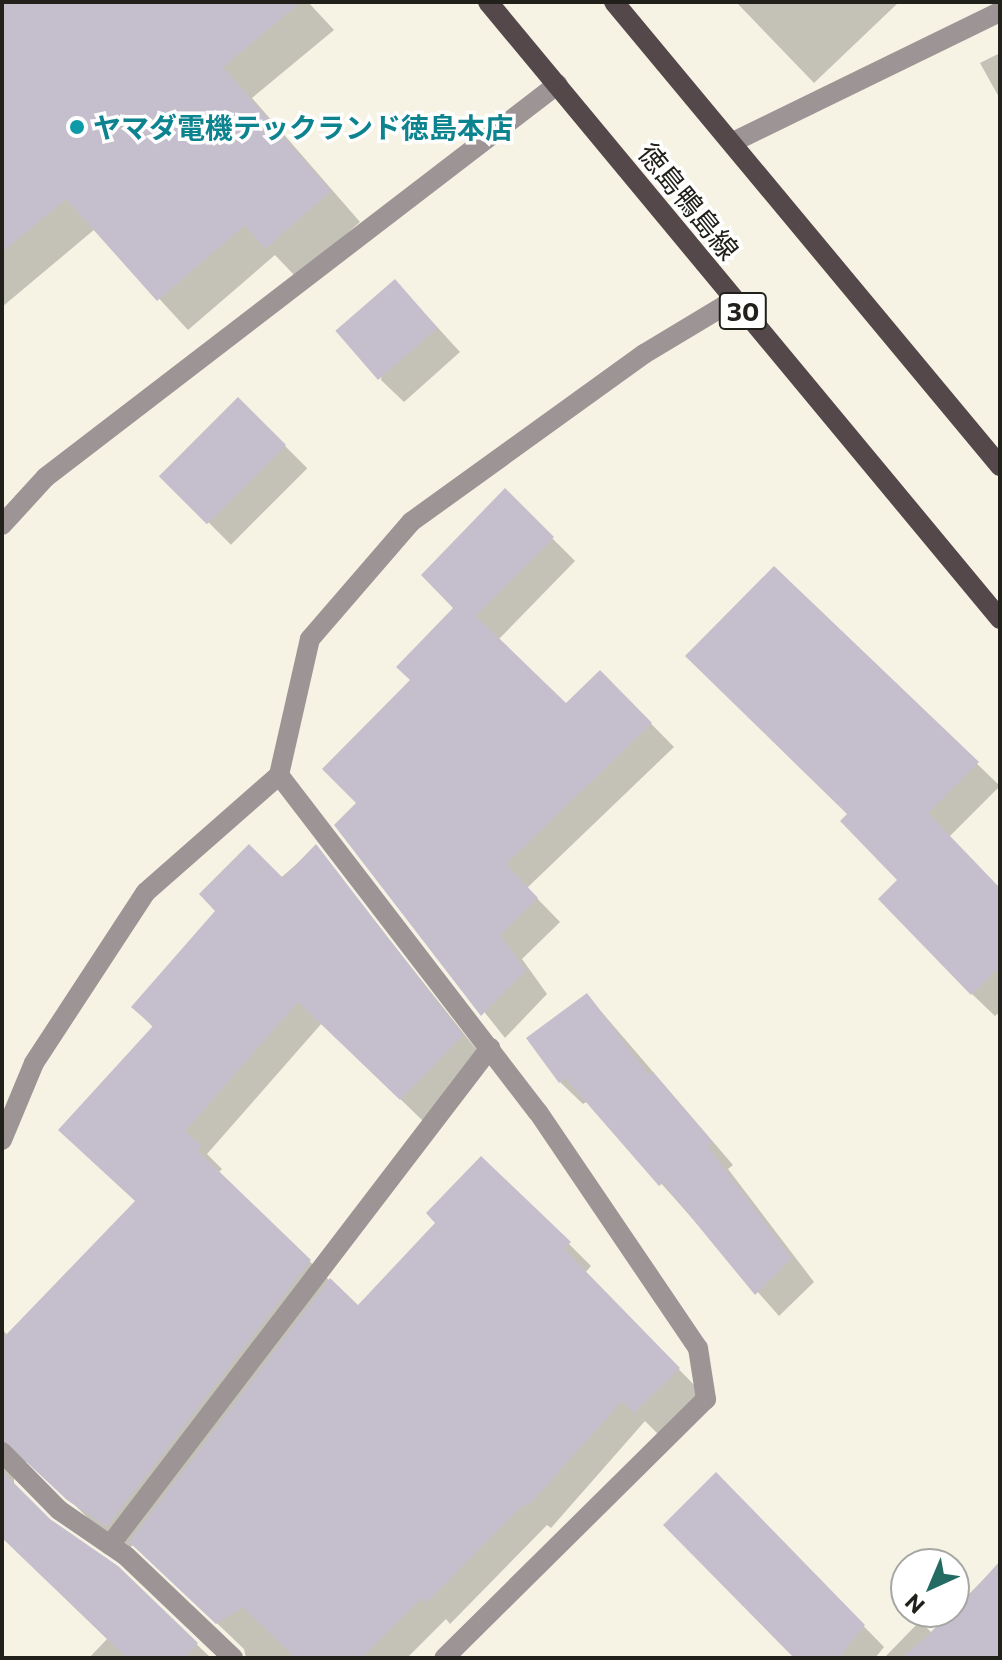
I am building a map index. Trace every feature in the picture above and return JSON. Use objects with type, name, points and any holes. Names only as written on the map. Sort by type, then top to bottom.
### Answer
[{"type":"main road","name":"徳島鴨島線","points":[[488,2],[1000,619]]},
{"type":"main road","points":[[614,2],[1000,466]]},
{"type":"street","points":[[733,142],[1000,12]]},
{"type":"street","points":[[2,525],[46,477],[558,84]]},
{"type":"street","points":[[2,1140],[34,1063],[146,892],[279,775],[310,639],[411,522],[644,354],[734,300]]},
{"type":"street","points":[[279,775],[490,1048],[698,1348],[706,1399],[444,1658]]},
{"type":"street","points":[[110,1545],[490,1048]]},
{"type":"street","points":[[2,1452],[59,1510],[110,1545],[233,1658]]},
{"type":"building","points":[[2,2],[301,2],[223,67],[331,191],[265,249],[245,225],[157,301],[66,199],[2,252]]},
{"type":"building","points":[[395,279],[438,328],[378,380],[335,331]]},
{"type":"building","points":[[238,397],[286,445],[207,524],[159,476]]},
{"type":"building","points":[[505,488],[554,537],[476,616],[566,703],[600,670],[652,723],[506,864],[538,898],[500,935],[526,970],[481,1016],[334,825],[356,803],[322,769],[410,680],[396,667],[453,608],[421,575]]},
{"type":"building","points":[[774,566],[979,762],[928,813],[1000,888],[1000,967],[971,995],[878,899],[897,880],[840,821],[847,814],[685,656]]},
{"type":"building","points":[[249,844],[283,878],[316,844],[463,1035],[400,1100],[298,1002],[185,1131],[201,1146],[197,1150],[311,1260],[107,1527],[67,1500],[2,1439],[2,1339],[135,1201],[58,1130],[153,1026],[131,1007],[215,911],[199,894]]},
{"type":"building","points":[[587,993],[649,1075],[653,1072],[712,1141],[707,1146],[792,1258],[755,1295],[663,1183],[659,1186],[565,1078],[559,1083],[526,1038]]},
{"type":"building","points":[[481,1156],[571,1242],[564,1249],[680,1368],[634,1413],[622,1401],[527,1507],[524,1504],[426,1603],[422,1598],[362,1658],[295,1658],[243,1607],[216,1624],[129,1542],[330,1278],[358,1305],[435,1223],[426,1213]]},
{"type":"building","points":[[2,1471],[50,1519],[118,1566],[198,1643],[185,1658],[127,1658],[2,1538]]},
{"type":"building","points":[[716,1472],[865,1625],[839,1658],[794,1658],[663,1525]]},
{"type":"building","points":[[1000,1561],[1000,1658],[902,1658],[936,1628],[970,1628],[970,1594]]},
{"type":"place","name":"ヤマダ電機テックランド徳島本店","points":[[77,127]]}]
